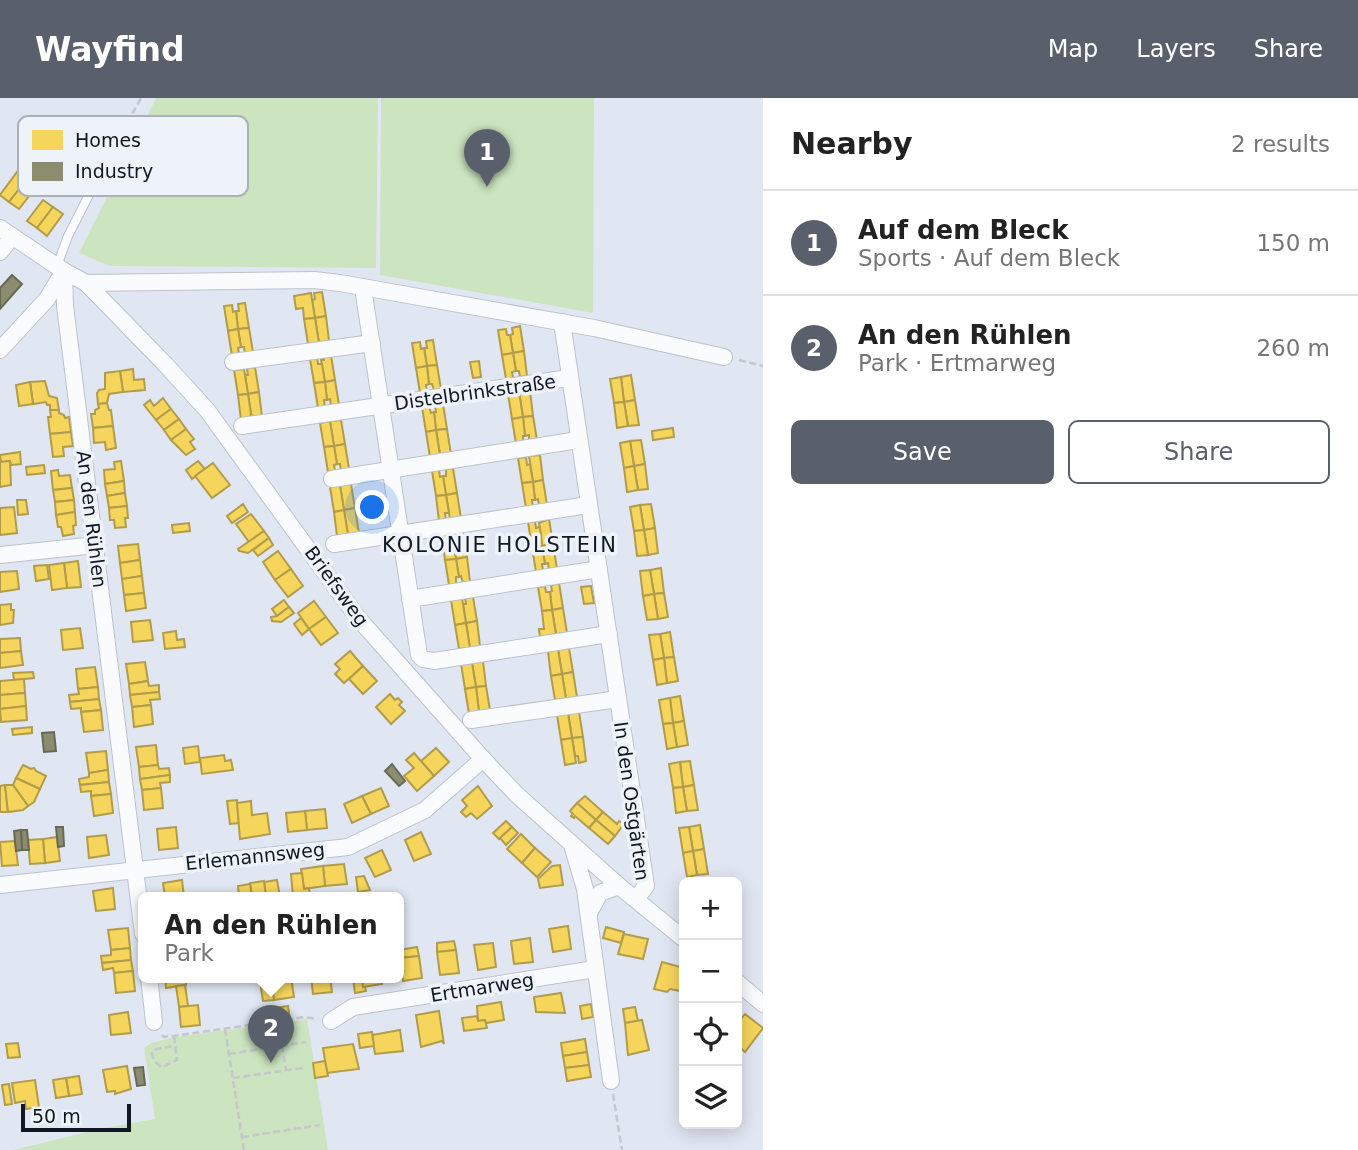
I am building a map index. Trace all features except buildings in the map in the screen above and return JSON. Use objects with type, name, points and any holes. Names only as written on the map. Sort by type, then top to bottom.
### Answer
[{"type":"street","name":"Briefsweg","points":[[6,232],[86,283],[206,410],[358,618],[483,760],[516,794],[619,886],[679,935]]},
{"type":"street","points":[[0,252],[6,232]]},
{"type":"street","points":[[0,350],[47,299],[61,269]]},
{"type":"street","name":"An den Rühlen","points":[[61,269],[138,893]]},
{"type":"street","points":[[86,283],[314,280],[340,283],[562,323],[724,357]]},
{"type":"street","name":"Distelbrinkstraße","points":[[363,288],[417,647],[423,659],[435,661],[609,634]]},
{"type":"street","name":"In den Ostgärten","points":[[562,323],[646,886],[636,899]]},
{"type":"street","points":[[233,362],[372,343]]},
{"type":"street","name":"Distelbrinkstraße","points":[[242,426],[569,378]]},
{"type":"street","points":[[332,479],[578,440]]},
{"type":"street","points":[[334,544],[588,505]]},
{"type":"street","points":[[0,555],[96,544]]},
{"type":"street","points":[[410,599],[599,569]]},
{"type":"street","name":"In den Ostgärten","points":[[471,720],[618,699]]},
{"type":"street","name":"Erlemannsweg","points":[[0,885],[348,847],[425,810],[483,760]]},
{"type":"street","points":[[571,843],[579,864],[589,913],[611,1081]]},
{"type":"street","points":[[589,913],[600,893],[619,886]]},
{"type":"street","name":"Ertmarweg","points":[[331,1021],[353,1007],[595,969]]},
{"type":"street","points":[[150,983],[155,1025]]},
{"type":"street","points":[[742,986],[763,1004]]},
{"type":"lane","points":[[61,269],[68,236],[88,196]]},
{"type":"path","points":[[131,116],[141,98]]},
{"type":"path","points":[[724,357],[763,366]]},
{"type":"path","points":[[155,1025],[164,1037],[304,1017],[331,1021]]},
{"type":"path","points":[[225,1029],[243,1150]]},
{"type":"path","points":[[174,1036],[177,1060],[162,1067],[158,1065],[152,1052],[175,1046]]},
{"type":"path","points":[[229,1054],[306,1042]]},
{"type":"path","points":[[282,1045],[286,1071]]},
{"type":"path","points":[[233,1078],[303,1068]]},
{"type":"path","points":[[611,1081],[622,1150]]},
{"type":"path","points":[[242,1137],[320,1125]]},
{"type":"green space","points":[[156,98],[378,98],[376,268],[110,266],[79,253],[107,196],[248,196],[248,116],[147,116]]},
{"type":"green space","points":[[381,98],[594,98],[593,313],[380,275]]},
{"type":"green space","points":[[307,1019],[328,1150],[13,1150],[155,1119],[144,1048],[151,1043],[176,1037]]},
{"type":"place","name":"Auf dem Bleck","points":[[487,187]]},
{"type":"place","name":"An den Rühlen","points":[[271,1063]]},
{"type":"district","name":"KOLONIE HOLSTEIN","points":[[500,545]]}]
